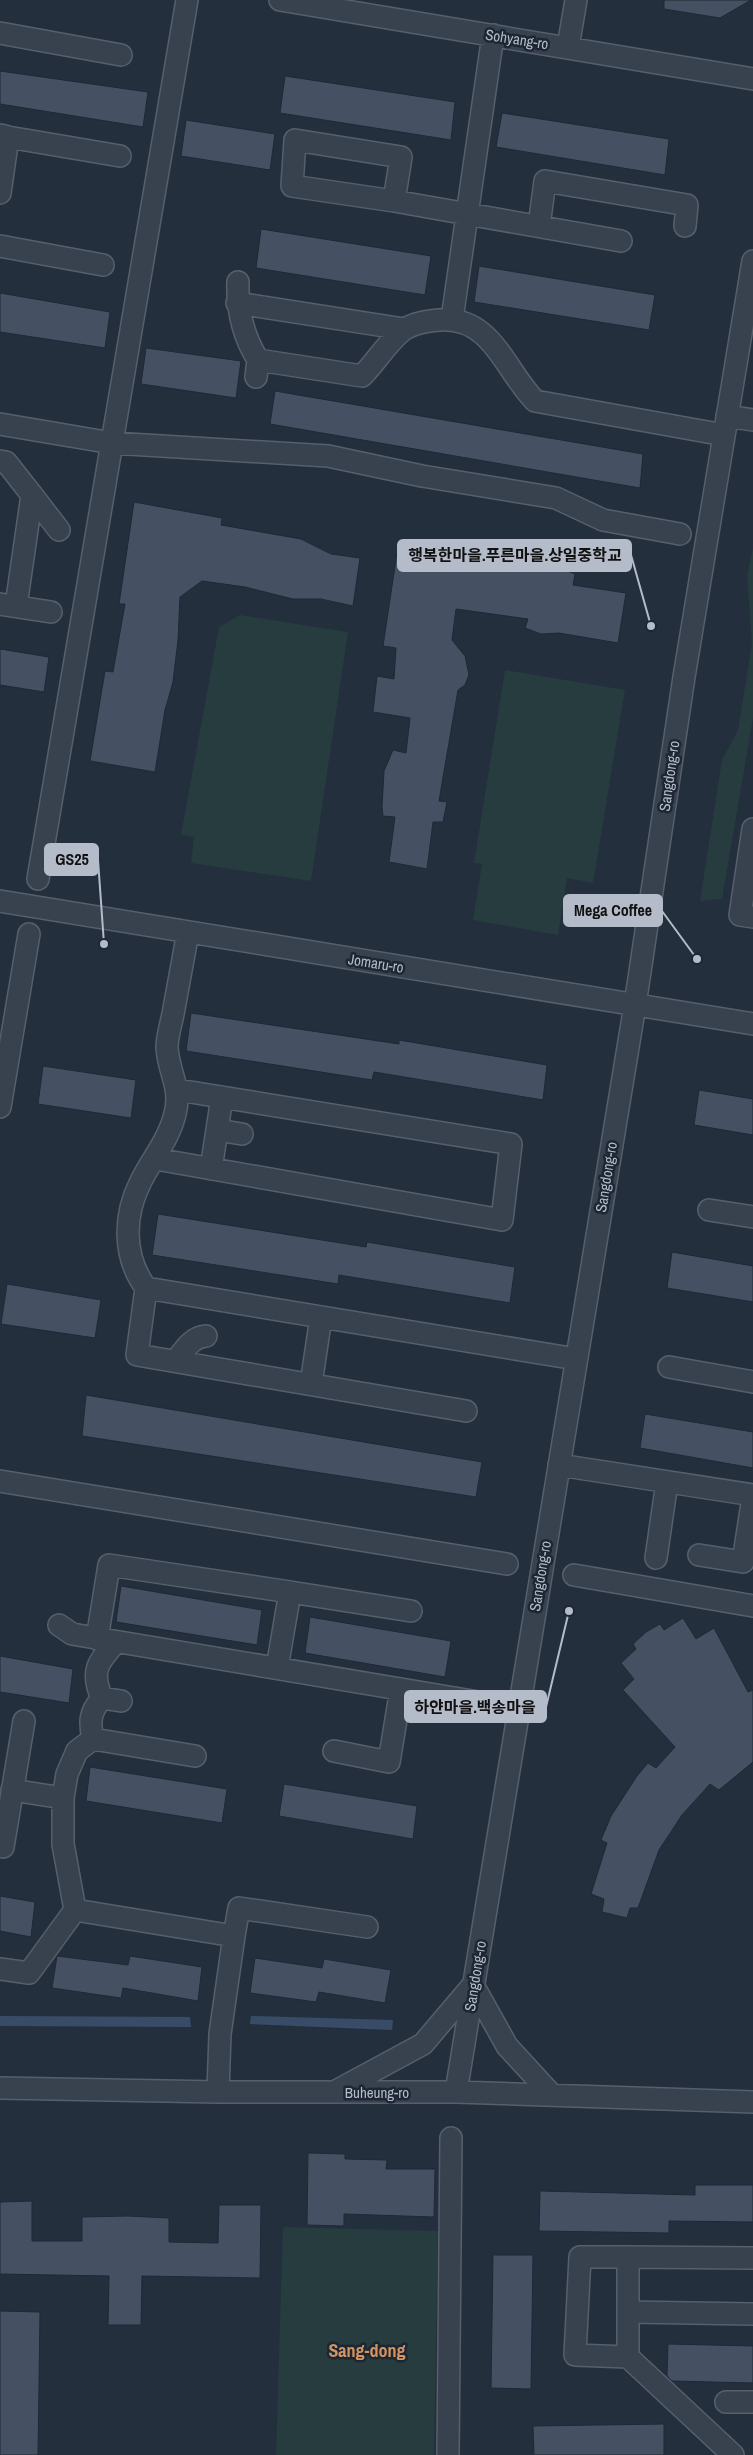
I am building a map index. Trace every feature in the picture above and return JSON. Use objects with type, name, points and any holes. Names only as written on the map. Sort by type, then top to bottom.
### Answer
[{"type":"street","points":[[38,880],[186,0]]},
{"type":"street","name":"Sohyang-ro","points":[[280,0],[753,79]]},
{"type":"street","points":[[568,47],[576,0]]},
{"type":"street","points":[[0,33],[121,55]]},
{"type":"street","points":[[452,319],[493,35]]},
{"type":"street","points":[[0,192],[4,136],[120,156]]},
{"type":"street","points":[[394,201],[401,157],[295,140],[292,186],[394,201],[621,241]]},
{"type":"street","points":[[539,226],[545,181],[687,205],[685,226]]},
{"type":"street","points":[[0,246],[103,265]]},
{"type":"street","name":"Sangdong-ro","points":[[456,2092],[635,1005],[686,668],[753,261]]},
{"type":"street","points":[[404,329],[238,292],[244,331],[257,369],[362,376],[378,360],[390,342],[404,329],[429,320],[452,319],[472,325],[492,342],[521,386],[535,401],[726,425],[753,420]]},
{"type":"street","points":[[0,424],[112,443],[328,456],[422,476],[556,498],[602,520],[680,534]]},
{"type":"street","points":[[0,461],[6,462],[59,530]]},
{"type":"street","points":[[32,495],[8,605],[51,612]]},
{"type":"street","points":[[753,829],[740,915],[753,917]]},
{"type":"street","name":"Jomaru-ro","points":[[0,901],[753,1024]]},
{"type":"street","points":[[188,932],[167,1048],[178,1090],[175,1114],[156,1159],[141,1180],[135,1195],[128,1224],[129,1247],[136,1274],[146,1288],[136,1355],[466,1411]]},
{"type":"street","points":[[0,1107],[29,934]]},
{"type":"street","points":[[156,1159],[502,1220],[511,1144],[178,1090]]},
{"type":"street","points":[[212,1169],[222,1097]]},
{"type":"street","points":[[217,1130],[242,1134]]},
{"type":"street","points":[[709,1210],[753,1217]]},
{"type":"street","points":[[146,1288],[576,1359]]},
{"type":"street","points":[[311,1384],[321,1317]]},
{"type":"street","points":[[176,1361],[186,1347],[199,1336],[206,1336]]},
{"type":"street","points":[[669,1367],[753,1382]]},
{"type":"street","points":[[559,1465],[753,1496],[743,1562],[699,1555]]},
{"type":"street","points":[[0,1481],[507,1564]]},
{"type":"street","points":[[656,1558],[667,1482]]},
{"type":"street","points":[[93,1739],[89,1723],[91,1710],[112,1699],[96,1685],[96,1672],[106,1640],[108,1565],[411,1611]]},
{"type":"street","points":[[574,1575],[753,1606]]},
{"type":"street","points":[[277,1668],[290,1592]]},
{"type":"street","points":[[59,1625],[72,1634],[519,1709]]},
{"type":"street","points":[[334,1751],[398,1764],[400,1689]]},
{"type":"street","points":[[3,1847],[24,1722]]},
{"type":"street","points":[[0,1969],[29,1973],[75,1910],[63,1844],[63,1798],[67,1774],[77,1751],[93,1739],[195,1756]]},
{"type":"street","points":[[12,1790],[63,1798]]},
{"type":"street","points":[[218,2092],[220,2034],[234,1936],[240,1908],[367,1927]]},
{"type":"street","points":[[75,1910],[234,1936]]},
{"type":"street","points":[[335,2092],[423,2044],[473,1985],[508,2046],[552,2095]]},
{"type":"street","name":"Buheung-ro","points":[[0,2088],[218,2092],[456,2092],[753,2102]]},
{"type":"street","points":[[448,2455],[452,2138]]},
{"type":"street","points":[[733,2455],[628,2357],[575,2355],[580,2257],[753,2258]]},
{"type":"street","points":[[628,2257],[628,2357]]},
{"type":"street","points":[[628,2312],[753,2314]]},
{"type":"street","points":[[726,2402],[753,2402]]},
{"type":"green space","points":[[753,548],[753,718],[722,899],[700,901],[722,760],[738,730],[752,643],[747,576]]},
{"type":"green space","points":[[240,615],[348,632],[311,881],[191,863],[194,837],[181,835],[219,627]]},
{"type":"green space","points":[[505,670],[625,690],[593,883],[567,878],[558,935],[473,920],[482,864],[474,863]]},
{"type":"green space","points":[[283,2227],[438,2231],[434,2455],[276,2455]]},
{"type":"water","points":[[0,2016],[190,2017],[191,2027],[0,2026]]},
{"type":"water","points":[[251,2016],[393,2020],[392,2030],[250,2024]]},
{"type":"building","points":[[664,0],[751,0],[720,18],[664,9]]},
{"type":"building","points":[[0,71],[148,92],[143,127],[0,104]]},
{"type":"building","points":[[285,76],[455,102],[451,140],[280,113]]},
{"type":"building","points":[[502,113],[669,139],[665,175],[496,147]]},
{"type":"building","points":[[186,120],[275,134],[270,170],[181,156]]},
{"type":"building","points":[[261,229],[431,256],[425,295],[256,268]]},
{"type":"building","points":[[479,266],[655,295],[649,330],[474,302]]},
{"type":"building","points":[[0,293],[110,312],[105,348],[0,332]]},
{"type":"building","points":[[146,348],[241,361],[236,398],[141,384]]},
{"type":"building","points":[[275,391],[643,454],[640,488],[270,424]]},
{"type":"building","points":[[134,502],[222,518],[221,525],[301,539],[331,554],[360,558],[353,606],[321,599],[293,599],[245,587],[202,581],[180,597],[178,640],[173,682],[165,710],[155,772],[90,761],[105,671],[113,672],[125,604],[119,604]]},
{"type":"building","points":[[398,546],[505,564],[547,563],[575,574],[573,585],[626,593],[618,643],[559,633],[541,634],[525,628],[528,619],[456,609],[452,640],[465,656],[469,675],[465,685],[458,690],[439,801],[447,802],[443,822],[433,822],[427,869],[389,862],[395,817],[383,816],[384,771],[393,750],[406,753],[410,718],[373,712],[377,676],[394,679],[396,648],[383,646]]},
{"type":"building","points":[[0,649],[49,657],[44,692],[0,685]]},
{"type":"building","points":[[191,1013],[399,1044],[399,1040],[547,1065],[543,1100],[374,1072],[372,1080],[186,1051]]},
{"type":"building","points":[[43,1066],[136,1080],[131,1118],[38,1104]]},
{"type":"building","points":[[699,1090],[753,1099],[753,1135],[694,1125]]},
{"type":"building","points":[[158,1214],[366,1247],[367,1242],[515,1267],[510,1303],[339,1275],[338,1284],[152,1255]]},
{"type":"building","points":[[672,1252],[753,1266],[753,1302],[667,1288]]},
{"type":"building","points":[[7,1284],[101,1300],[95,1338],[1,1324]]},
{"type":"building","points":[[86,1395],[482,1462],[476,1497],[82,1436]]},
{"type":"building","points":[[645,1414],[753,1432],[753,1468],[640,1448]]},
{"type":"building","points":[[121,1586],[262,1610],[257,1645],[116,1622]]},
{"type":"building","points":[[310,1617],[451,1641],[445,1677],[305,1653]]},
{"type":"building","points":[[683,1618],[696,1639],[714,1628],[748,1692],[753,1690],[753,1762],[719,1790],[710,1784],[682,1815],[659,1850],[638,1908],[630,1908],[627,1918],[602,1912],[604,1899],[591,1894],[607,1843],[601,1840],[611,1816],[637,1776],[648,1763],[656,1768],[675,1747],[623,1690],[634,1679],[621,1663],[636,1649],[633,1644],[646,1632],[660,1624],[664,1630]]},
{"type":"building","points":[[0,1656],[73,1669],[69,1703],[0,1692]]},
{"type":"building","points":[[90,1767],[227,1789],[222,1823],[86,1801]]},
{"type":"building","points":[[284,1784],[417,1806],[413,1839],[279,1816]]},
{"type":"building","points":[[0,1896],[35,1902],[31,1937],[0,1931]]},
{"type":"building","points":[[57,1956],[128,1965],[130,1956],[202,1967],[198,2001],[123,1988],[121,1998],[52,1988]]},
{"type":"building","points":[[255,1958],[322,1968],[324,1959],[391,1970],[385,2003],[319,1992],[316,2002],[250,1993]]},
{"type":"building","points":[[308,2153],[345,2154],[345,2159],[387,2160],[386,2169],[435,2169],[434,2217],[344,2214],[344,2226],[307,2225]]},
{"type":"building","points":[[695,2185],[753,2185],[753,2222],[669,2221],[669,2233],[539,2231],[540,2191],[695,2195]]},
{"type":"building","points":[[32,2201],[32,2241],[82,2241],[82,2217],[127,2216],[169,2218],[169,2242],[218,2243],[219,2205],[261,2205],[260,2278],[142,2276],[141,2325],[108,2325],[109,2276],[0,2274],[0,2202]]},
{"type":"building","points":[[493,2255],[533,2255],[531,2389],[491,2388]]},
{"type":"building","points":[[0,2311],[40,2312],[38,2455],[0,2455]]},
{"type":"building","points":[[668,2344],[753,2346],[753,2383],[672,2381],[667,2376]]},
{"type":"building","points":[[664,2424],[664,2455],[534,2455],[533,2426]]},
{"type":"place","name":"행복한마을.푸른마을.상일중학교","points":[[651,626]]},
{"type":"place","name":"GS25","points":[[104,944]]},
{"type":"place","name":"Mega Coffee","points":[[697,959]]},
{"type":"place","name":"하얀마을.백송마을","points":[[569,1611]]},
{"type":"district","name":"Sang-dong","points":[[367,2350]]}]
